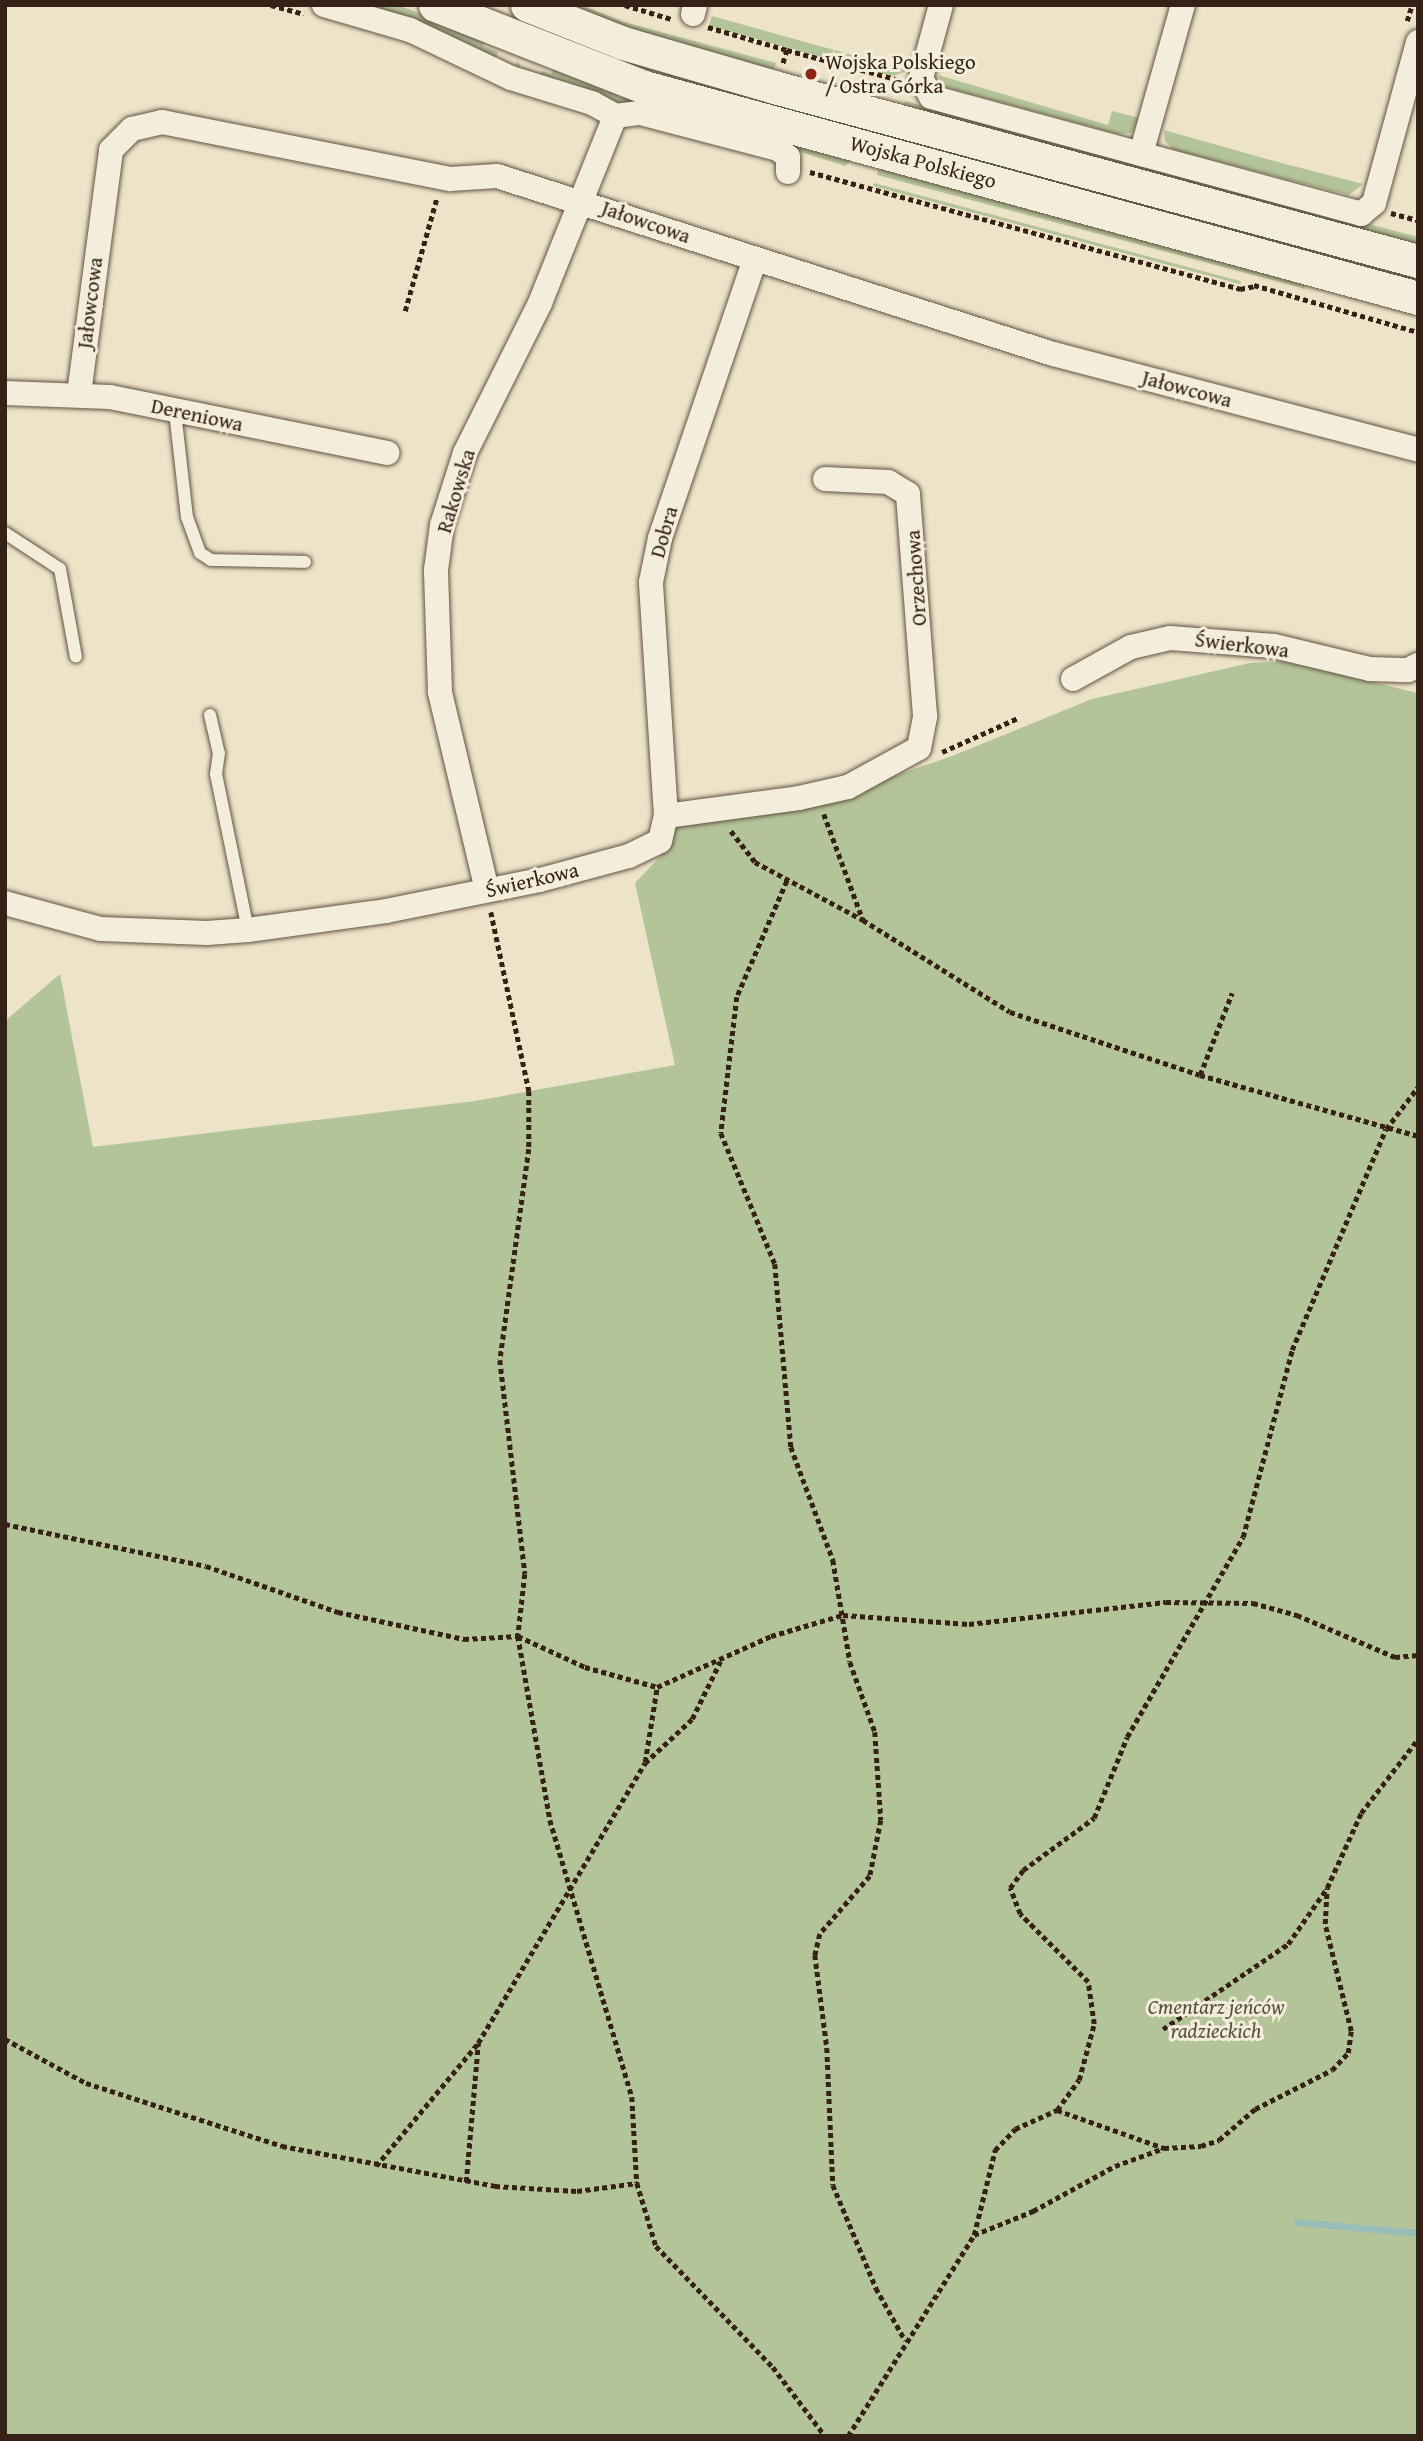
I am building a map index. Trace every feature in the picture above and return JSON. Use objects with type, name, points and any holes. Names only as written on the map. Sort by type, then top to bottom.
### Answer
[{"type":"main road","name":"Wojska Polskiego","points":[[435,5],[644,87],[1418,298]]},
{"type":"main road","name":"Wojska Polskiego","points":[[527,5],[623,43],[774,87],[1418,261]]},
{"type":"street","points":[[324,5],[410,30],[511,78],[592,103],[615,116],[640,113],[778,149],[789,157],[788,172]]},
{"type":"street","points":[[940,5],[921,78],[914,83],[940,101],[1352,212],[1368,210],[1411,36]]},
{"type":"street","points":[[1141,154],[1183,5]]},
{"type":"street","name":"Rakowska","points":[[487,890],[481,853],[443,718],[436,650],[438,553],[460,464],[540,303],[615,116]]},
{"type":"street","name":"Jałowcowa","points":[[79,394],[105,168],[115,143],[132,129],[155,122],[183,125],[443,178],[497,176],[581,200],[755,260],[1053,354],[1418,450]]},
{"type":"street","name":"Dobra","points":[[666,816],[651,582],[660,538],[755,260]]},
{"type":"street","name":"Dereniowa","points":[[5,393],[79,394],[387,453]]},
{"type":"street","name":"Orzechowa","points":[[825,479],[888,482],[908,494],[925,716],[919,748]]},
{"type":"street","name":"Świerkowa","points":[[1073,679],[1131,647],[1170,638],[1274,646],[1370,669],[1408,670],[1418,665]]},
{"type":"street","points":[[666,816],[817,794],[862,782],[919,748]]},
{"type":"street","name":"Świerkowa","points":[[5,903],[101,929],[194,933],[248,930],[386,911],[487,890],[652,848],[664,835],[666,816]]},
{"type":"lane","points":[[175,412],[187,517],[200,553],[211,560],[304,562]]},
{"type":"lane","points":[[5,533],[60,569],[76,657]]},
{"type":"lane","points":[[210,715],[219,753],[216,774],[248,930]]},
{"type":"path","points":[[1411,36],[1412,5]]},
{"type":"path","points":[[627,6],[689,13]]},
{"type":"path","points":[[787,50],[914,83]]},
{"type":"path","points":[[405,310],[443,178]]},
{"type":"path","points":[[864,186],[1240,289],[1255,286],[1418,332]]},
{"type":"path","points":[[919,748],[939,753],[1018,718]]},
{"type":"path","points":[[817,794],[863,920]]},
{"type":"path","points":[[714,808],[755,862],[863,920],[1010,1012],[1200,1075],[1418,1136]]},
{"type":"path","points":[[787,881],[737,997],[721,1133],[775,1264],[791,1447],[833,1560],[850,1661],[875,1732],[881,1819],[870,1876],[820,1934],[815,1955],[827,2048],[833,2185],[876,2288],[905,2340]]},
{"type":"path","points":[[487,890],[528,1091],[524,1189],[500,1360],[525,1574],[518,1636],[550,1819],[572,1881],[632,2097],[637,2183],[656,2246],[773,2367],[825,2436]]},
{"type":"path","points":[[1200,1075],[1232,993]]},
{"type":"path","points":[[848,2436],[905,2340],[974,2235],[995,2150],[1015,2129],[1057,2110],[1079,2080],[1094,2024],[1088,1982],[1020,1914],[1010,1888],[1023,1870],[1094,1818],[1127,1737],[1243,1537],[1267,1460],[1292,1350],[1386,1129],[1418,1087]]},
{"type":"path","points":[[5,1524],[206,1566],[338,1612],[464,1639],[518,1636],[585,1667],[657,1686],[720,1662],[771,1636],[843,1615],[969,1624],[1208,1600],[1253,1603],[1297,1615],[1395,1657],[1418,1656]]},
{"type":"path","points":[[376,2166],[478,2043],[572,1881],[645,1763],[692,1719],[720,1662]]},
{"type":"path","points":[[645,1763],[657,1686]]},
{"type":"path","points":[[1163,2029],[1288,1944],[1327,1888],[1361,1813],[1418,1739]]},
{"type":"path","points":[[974,2235],[1032,2211],[1115,2166],[1164,2148],[1201,2146],[1219,2140],[1255,2109],[1332,2070],[1348,2053],[1351,2031],[1325,1924],[1327,1888]]},
{"type":"path","points":[[5,2039],[86,2083],[282,2146],[466,2182],[577,2191],[637,2183]]},
{"type":"path","points":[[466,2182],[478,2043]]},
{"type":"path","points":[[1057,2110],[1164,2148]]},
{"type":"green space","points":[[358,5],[398,5],[486,39],[483,46],[498,52],[496,58],[515,66],[518,61],[523,72]]},
{"type":"green space","points":[[558,5],[581,5],[624,22],[776,63],[773,74]]},
{"type":"green space","points":[[712,16],[906,70],[892,76],[709,26]]},
{"type":"green space","points":[[554,67],[855,157],[845,166],[724,128],[617,104],[537,75],[543,71],[551,74]]},
{"type":"green space","points":[[938,75],[1108,125],[1112,111],[1139,118],[1132,133],[1118,134],[945,87]]},
{"type":"green space","points":[[905,101],[1418,237],[1418,248],[902,109]]},
{"type":"green space","points":[[1164,130],[1363,184],[1349,195],[1174,150],[1165,141]]},
{"type":"green space","points":[[890,131],[1418,272],[1416,282],[887,141]]},
{"type":"green space","points":[[880,164],[1301,279],[1306,289],[877,175]]},
{"type":"green space","points":[[874,183],[1241,281],[1240,284],[873,186]]},
{"type":"green space","name":"Cmentarz jeńców radzieckich","points":[[1284,661],[1418,693],[1418,2436],[5,2436],[5,1021],[60,974],[93,1147],[475,1101],[675,1065],[635,883],[672,844],[675,824],[819,802],[952,756],[1092,699],[1250,663]]},
{"type":"waterway","points":[[1297,2222],[1418,2233]]},
{"type":"place","name":"Wojska Polskiego / Ostra Górka","points":[[811,74]]}]
